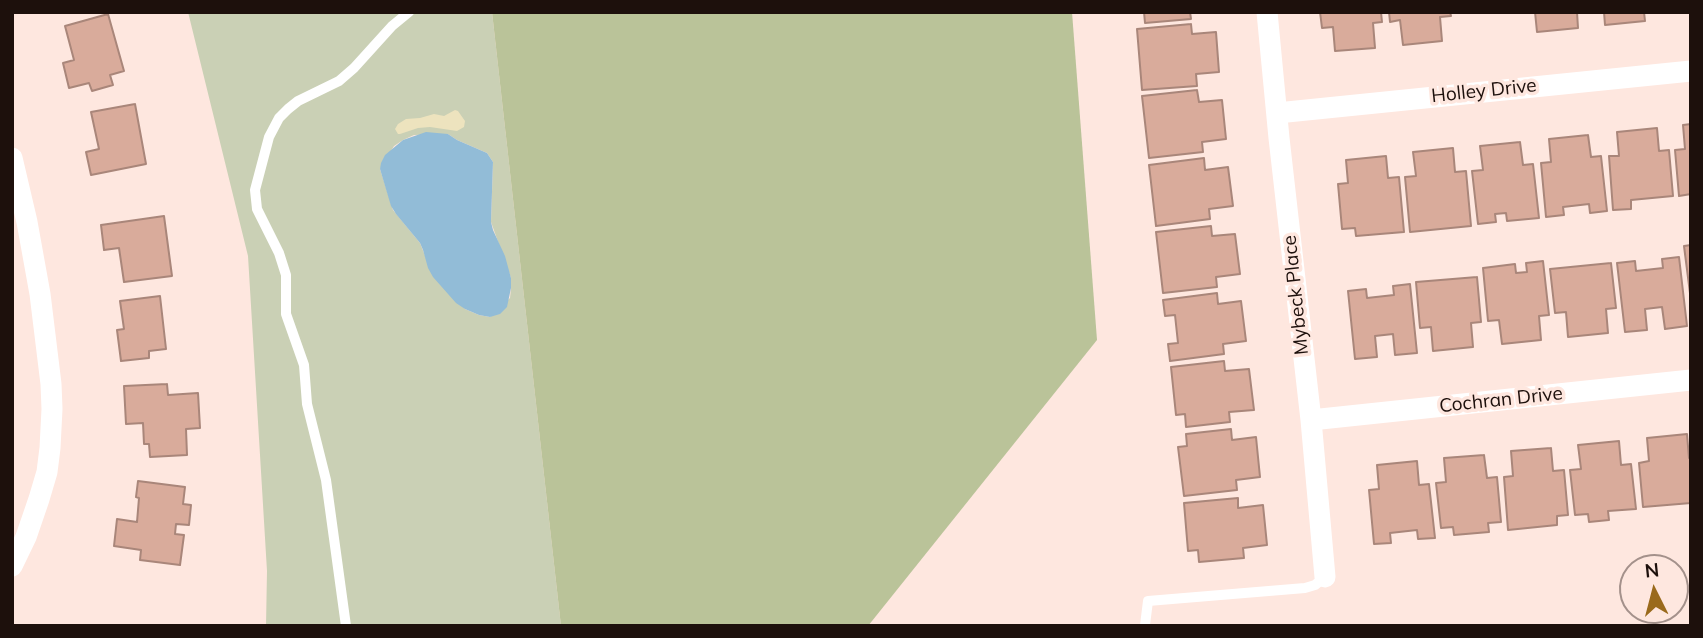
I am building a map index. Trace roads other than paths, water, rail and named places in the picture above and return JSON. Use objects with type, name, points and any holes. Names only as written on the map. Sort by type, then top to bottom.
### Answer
[{"type":"street","name":"Mybeck Place","points":[[1267,12],[1311,420],[1325,577]]},
{"type":"street","name":"Holley Drive","points":[[1277,113],[1691,71]]},
{"type":"street","points":[[12,158],[40,294],[52,409],[47,472],[26,537],[12,566]]},
{"type":"street","name":"Cochran Drive","points":[[1311,420],[1691,380]]},
{"type":"lane","points":[[346,626],[326,480],[307,404],[304,365],[286,314],[286,275],[279,253],[257,209],[255,190],[269,137],[279,118],[298,101],[339,81],[409,12]]},
{"type":"lane","points":[[1145,625],[1148,601],[1305,588],[1315,585],[1325,577]]},
{"type":"water","points":[[426,132],[448,134],[487,153],[493,162],[491,222],[511,278],[507,307],[500,314],[490,317],[479,315],[456,303],[433,277],[420,243],[391,206],[380,169],[381,163],[385,155],[403,140]]}]
